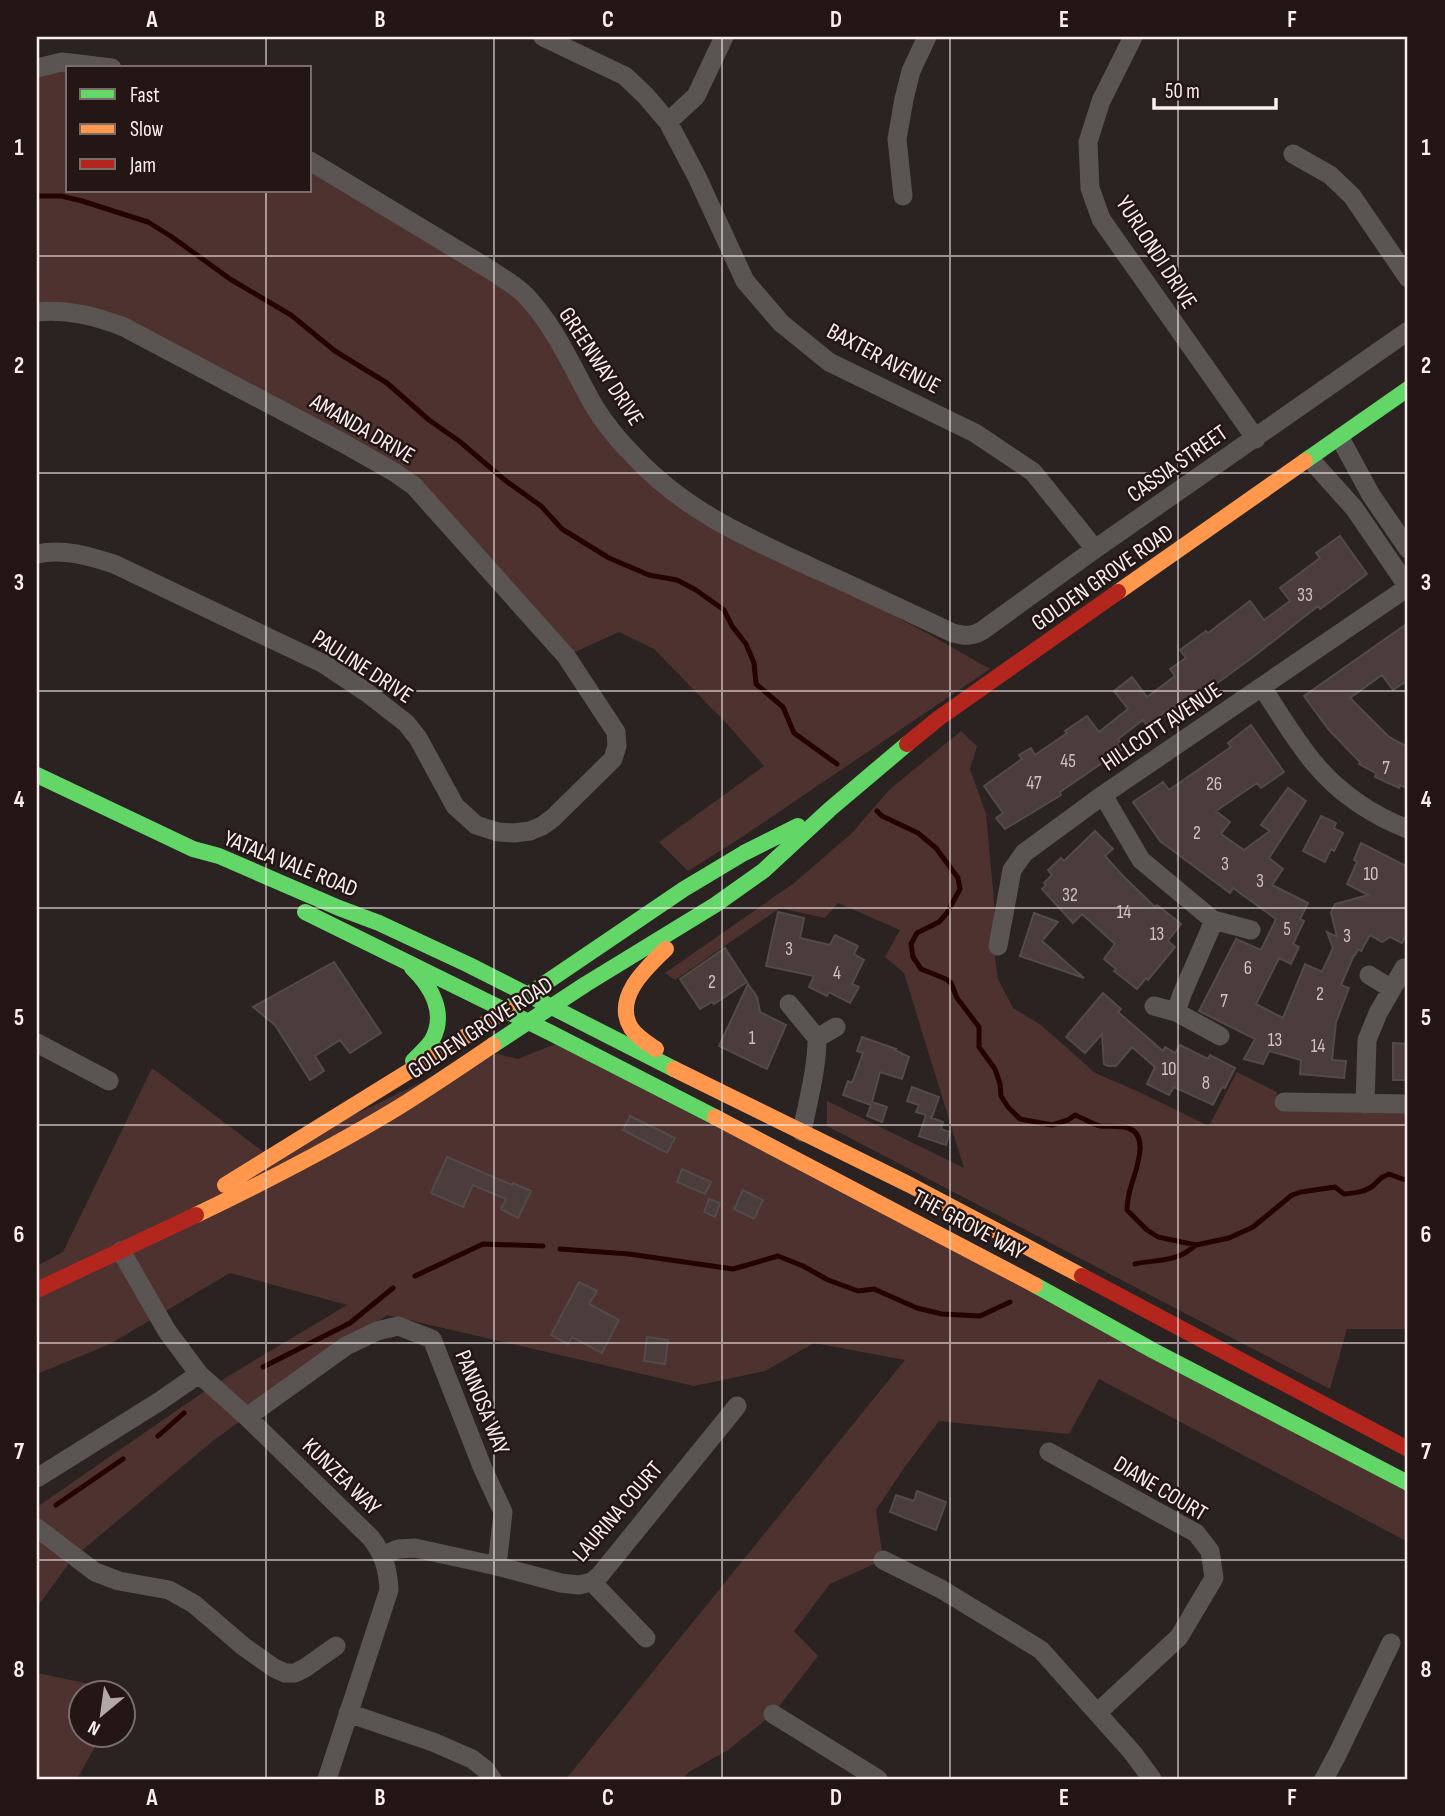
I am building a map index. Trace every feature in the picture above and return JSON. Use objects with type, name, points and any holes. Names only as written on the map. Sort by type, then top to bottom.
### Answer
[{"type":"main road","name":"GOLDEN GROVE ROAD","points":[[37,1290],[274,1178],[321,1152],[399,1107],[551,1007],[715,905],[763,871],[829,810],[939,718],[1408,390]]},
{"type":"main road","name":"YATALA VALE ROAD","points":[[37,775],[193,849],[219,856],[427,945],[527,995]]},
{"type":"main road","name":"GOLDEN GROVE ROAD","points":[[126,1249],[269,1156],[474,1031],[684,889],[744,853],[829,810]]},
{"type":"main road","points":[[193,849],[220,869],[505,1010]]},
{"type":"main road","points":[[715,905],[650,964],[636,981],[628,995],[626,1020],[633,1031],[646,1042],[751,1106]]},
{"type":"main road","points":[[427,945],[524,975],[542,975],[565,969]]},
{"type":"main road","points":[[396,1078],[432,1040],[438,1011],[425,979],[400,959]]},
{"type":"main road","name":"THE GROVE WAY","points":[[527,995],[910,1185],[1408,1449]]},
{"type":"main road","name":"THE GROVE WAY","points":[[505,1010],[882,1203],[1165,1357],[1408,1483]]},
{"type":"street","points":[[668,122],[696,96],[724,37]]},
{"type":"street","points":[[903,196],[897,139],[911,71],[927,37]]},
{"type":"street","name":"YURLONDI DRIVE","points":[[1133,37],[1101,101],[1088,142],[1090,188],[1101,219],[1256,439]]},
{"type":"street","name":"BAXTER AVENUE","points":[[547,38],[625,76],[668,122],[697,177],[745,281],[781,323],[829,362],[975,433],[1033,472],[1095,549]]},
{"type":"street","points":[[37,68],[62,62],[95,66]]},
{"type":"street","points":[[1293,153],[1330,175],[1352,196],[1408,278]]},
{"type":"street","name":"GREENWAY DRIVE","points":[[312,162],[489,269],[527,297],[552,331],[612,432],[660,482],[697,510],[741,534],[953,633],[974,636]]},
{"type":"street","name":"AMANDA DRIVE","points":[[37,312],[87,315],[124,327],[343,443],[414,486],[566,656],[602,708],[616,732],[617,746],[613,759],[605,769]]},
{"type":"street","name":"CASSIA STREET","points":[[974,636],[1408,331]]},
{"type":"street","points":[[1340,438],[1371,495],[1408,549]]},
{"type":"street","points":[[1310,459],[1354,508],[1408,587]]},
{"type":"street","points":[[1354,508],[1371,495]]},
{"type":"street","name":"PAULINE DRIVE","points":[[37,554],[67,552],[114,564],[324,664],[406,723],[418,738],[455,806],[476,825],[498,832],[530,831],[553,818],[605,769]]},
{"type":"street","name":"HILLCOTT AVENUE","points":[[998,946],[1012,870],[1031,847],[1408,587]]},
{"type":"street","points":[[1262,687],[1314,764],[1328,778],[1350,799],[1408,829]]},
{"type":"street","points":[[1103,796],[1141,860],[1213,920],[1251,930]]},
{"type":"street","points":[[1176,1012],[1213,920]]},
{"type":"street","points":[[1365,1104],[1367,1040],[1378,1013],[1404,968]]},
{"type":"street","points":[[1369,975],[1392,989]]},
{"type":"street","points":[[789,1004],[817,1038],[813,1083],[802,1132]]},
{"type":"street","points":[[1154,1006],[1176,1012],[1220,1036]]},
{"type":"street","points":[[817,1038],[836,1027]]},
{"type":"street","points":[[37,1043],[109,1081]]},
{"type":"street","points":[[1284,1102],[1408,1104]]},
{"type":"street","name":"KUNZEA WAY","points":[[126,1249],[167,1331],[199,1374],[371,1538],[383,1555],[389,1590],[327,1779]]},
{"type":"street","name":"PANNOSA WAY","points":[[247,1417],[346,1346],[377,1331],[398,1326],[432,1339],[483,1469],[503,1511],[497,1566]]},
{"type":"street","points":[[37,1478],[199,1374]]},
{"type":"street","name":"LAURINA COURT","points":[[383,1555],[398,1549],[415,1548],[561,1583],[579,1585],[592,1582],[737,1406]]},
{"type":"street","name":"DIANE COURT","points":[[1049,1451],[1196,1533],[1210,1551],[1214,1578],[1179,1637],[1097,1713]]},
{"type":"street","points":[[37,1528],[95,1572],[119,1581],[169,1590],[194,1604],[243,1646],[285,1673],[295,1673],[305,1668],[336,1646]]},
{"type":"street","points":[[883,1560],[941,1589],[1041,1650],[1132,1752],[1152,1779]]},
{"type":"street","points":[[592,1582],[646,1638]]},
{"type":"street","points":[[1324,1779],[1391,1643]]},
{"type":"street","points":[[348,1713],[433,1742],[472,1759],[485,1769],[492,1779]]},
{"type":"street","points":[[774,1714],[878,1779]]},
{"type":"shaded area","points":[[37,68],[66,68],[66,192],[312,192],[312,164],[527,297],[612,432],[741,534],[990,669],[688,871],[659,842],[764,766],[654,649],[619,632],[566,656],[422,494],[106,320],[37,312]]},
{"type":"shaded area","points":[[961,731],[977,746],[970,769],[986,814],[998,946],[995,959],[998,979],[1013,1008],[1041,1025],[1095,1073],[1209,1126],[1237,1072],[1277,1092],[1276,1102],[1408,1104],[1408,1329],[1347,1329],[1330,1389],[827,1126],[827,1101],[964,1168],[904,973],[885,957],[900,930],[838,903],[825,918],[780,908],[675,980],[665,973],[794,883],[852,833],[889,790]]},
{"type":"shaded area","points":[[563,1041],[1408,1483],[1408,1542],[1099,1379],[1069,1434],[939,1421],[876,1510],[883,1560],[830,1584],[794,1631],[818,1656],[773,1714],[728,1750],[689,1772],[683,1779],[566,1779],[905,1360],[814,1343],[765,1371],[694,1386],[387,1315],[214,1440],[73,1558],[37,1607],[37,1507],[212,1386],[347,1305],[230,1273],[110,1344],[37,1374],[37,1266],[63,1252],[152,1068],[269,1156],[486,1051],[518,1059]]},
{"type":"shaded area","points":[[37,1673],[71,1680],[66,1680],[66,1750],[93,1750],[77,1779],[37,1779]]},
{"type":"building","points":[[1340,536],[1367,574],[1320,609],[1318,606],[1172,716],[1167,710],[1147,726],[1143,720],[1118,739],[1124,748],[1060,792],[1061,795],[1005,829],[996,818],[1003,813],[984,786],[1022,759],[1019,755],[1031,748],[1035,755],[1087,716],[1099,732],[1128,709],[1114,691],[1132,677],[1147,697],[1175,676],[1170,669],[1186,658],[1180,650],[1206,631],[1208,633],[1250,601],[1264,620],[1290,601],[1280,588],[1320,558],[1316,553]]},
{"type":"building","points":[[1408,623],[1408,680],[1393,690],[1382,675],[1350,698],[1389,737],[1408,747],[1408,789],[1400,785],[1399,788],[1375,777],[1376,773],[1359,764],[1304,696]]},
{"type":"building","points":[[1251,725],[1284,772],[1261,788],[1257,783],[1216,811],[1230,822],[1221,834],[1244,850],[1270,831],[1261,825],[1288,788],[1306,801],[1269,858],[1283,869],[1272,885],[1308,903],[1300,919],[1304,921],[1293,944],[1299,947],[1291,964],[1279,958],[1256,1004],[1283,1018],[1305,964],[1322,972],[1333,948],[1327,932],[1337,937],[1331,912],[1335,904],[1368,895],[1347,884],[1357,862],[1354,860],[1361,843],[1408,867],[1408,930],[1402,943],[1390,937],[1382,942],[1370,935],[1361,951],[1358,949],[1354,955],[1341,985],[1349,988],[1336,1022],[1332,1060],[1346,1061],[1344,1078],[1300,1074],[1301,1060],[1269,1051],[1263,1064],[1244,1059],[1255,1039],[1199,1011],[1236,939],[1261,950],[1276,919],[1233,888],[1230,893],[1160,841],[1133,802],[1163,782],[1169,790],[1231,747],[1228,743]]},
{"type":"building","points":[[1321,816],[1336,823],[1334,828],[1343,833],[1325,862],[1303,851]]},
{"type":"building","points":[[1095,831],[1113,849],[1105,856],[1124,877],[1155,907],[1157,905],[1181,924],[1168,941],[1175,947],[1148,980],[1146,978],[1137,989],[1114,971],[1116,969],[1104,959],[1115,944],[1082,914],[1073,923],[1042,889],[1052,875],[1048,870],[1061,858],[1064,861]]},
{"type":"building","points":[[778,912],[804,918],[800,938],[830,945],[835,935],[858,946],[854,954],[864,960],[852,984],[859,987],[850,1003],[829,992],[827,996],[809,987],[814,976],[766,966]]},
{"type":"building","points":[[1034,913],[1058,922],[1042,941],[1084,978],[1020,956]]},
{"type":"building","points":[[725,948],[747,982],[714,1004],[712,1002],[700,1009],[680,979]]},
{"type":"building","points":[[334,962],[381,1033],[350,1053],[340,1040],[315,1056],[324,1071],[310,1080],[275,1025],[253,1007]]},
{"type":"building","points":[[748,984],[757,997],[760,1012],[786,1025],[767,1069],[719,1046]]},
{"type":"building","points":[[1103,993],[1121,1009],[1118,1012],[1163,1051],[1165,1047],[1175,1053],[1180,1045],[1208,1059],[1210,1055],[1235,1068],[1213,1105],[1174,1087],[1169,1095],[1147,1084],[1155,1067],[1132,1047],[1116,1066],[1108,1066],[1104,1064],[1102,1034],[1085,1053],[1066,1037]]},
{"type":"building","points":[[862,1037],[896,1049],[909,1057],[902,1079],[880,1072],[872,1102],[887,1107],[882,1122],[867,1116],[871,1105],[843,1095],[848,1081],[852,1083],[863,1053],[857,1051]]},
{"type":"building","points":[[1393,1043],[1408,1044],[1408,1080],[1393,1080]]},
{"type":"building","points":[[912,1087],[939,1097],[930,1117],[943,1122],[941,1129],[950,1132],[946,1145],[919,1136],[926,1115],[916,1112],[919,1105],[907,1101]]},
{"type":"building","points":[[630,1116],[675,1138],[667,1153],[623,1130]]},
{"type":"building","points":[[447,1157],[531,1191],[518,1218],[501,1209],[506,1199],[473,1185],[463,1207],[431,1193]]},
{"type":"building","points":[[682,1169],[711,1182],[705,1194],[677,1182]]},
{"type":"building","points":[[743,1190],[763,1200],[754,1219],[734,1209]]},
{"type":"building","points":[[709,1199],[720,1203],[715,1217],[704,1212]]},
{"type":"building","points":[[579,1282],[597,1291],[589,1304],[619,1320],[602,1353],[572,1337],[568,1344],[551,1335]]},
{"type":"building","points":[[647,1337],[668,1340],[665,1364],[644,1361]]},
{"type":"building","points":[[917,1491],[946,1502],[936,1530],[890,1512],[896,1495],[914,1501]]},
{"type":"waterway","points":[[37,196],[61,196],[148,222],[230,279],[291,315],[335,351],[387,383],[429,420],[541,506],[562,529],[609,558],[649,575],[677,580],[696,590],[724,610],[746,644],[754,663],[756,684],[783,707],[794,733],[837,764]]},
{"type":"waterway","points":[[877,811],[918,833],[936,848],[958,878],[960,889],[947,913],[939,922],[917,933],[911,944],[913,957],[921,969],[951,983],[957,998],[979,1027],[979,1047],[995,1069],[1001,1096],[1008,1107],[1020,1119],[1052,1125],[1075,1115],[1100,1126],[1125,1127],[1135,1132],[1139,1139],[1139,1158],[1127,1210],[1147,1230],[1158,1237],[1196,1245],[1229,1238],[1253,1227],[1292,1195],[1301,1192],[1335,1187],[1344,1194],[1360,1192],[1389,1174],[1408,1181]]},
{"type":"waterway","points":[[415,1276],[483,1244],[543,1246]]},
{"type":"waterway","points":[[1135,1264],[1176,1257],[1196,1245]]},
{"type":"waterway","points":[[560,1249],[629,1254],[733,1269],[778,1256],[858,1291],[874,1289],[917,1308],[942,1314],[980,1316],[1010,1302]]},
{"type":"waterway","points":[[263,1367],[350,1323],[393,1288]]},
{"type":"waterway","points":[[158,1436],[184,1413]]},
{"type":"waterway","points":[[56,1505],[123,1459]]},
{"type":"traffic: fast","points":[[1305,461],[1408,389]]},
{"type":"traffic: fast","points":[[493,1045],[715,905],[763,871],[907,744]]},
{"type":"traffic: fast","points":[[37,775],[193,849],[219,856],[379,923],[469,965],[674,1069]]},
{"type":"traffic: fast","points":[[507,1009],[684,889],[744,853],[798,826]]},
{"type":"traffic: fast","points":[[305,912],[715,1117]]},
{"type":"traffic: fast","points":[[412,968],[431,992],[438,1020],[432,1040],[413,1061]]},
{"type":"traffic: fast","points":[[1035,1285],[1154,1351],[1408,1483]]},
{"type":"traffic: slow","points":[[1118,592],[1305,461]]},
{"type":"traffic: slow","points":[[656,1049],[631,1028],[626,1006],[641,974],[666,949]]},
{"type":"traffic: slow","points":[[225,1185],[507,1009]]},
{"type":"traffic: slow","points":[[196,1215],[349,1136],[493,1045]]},
{"type":"traffic: slow","points":[[674,1069],[910,1185],[1082,1276]]},
{"type":"traffic: slow","points":[[715,1117],[1035,1285]]},
{"type":"traffic: jam","points":[[907,744],[939,718],[1118,592]]},
{"type":"traffic: jam","points":[[37,1290],[196,1215]]},
{"type":"traffic: jam","points":[[1082,1276],[1408,1449]]}]
